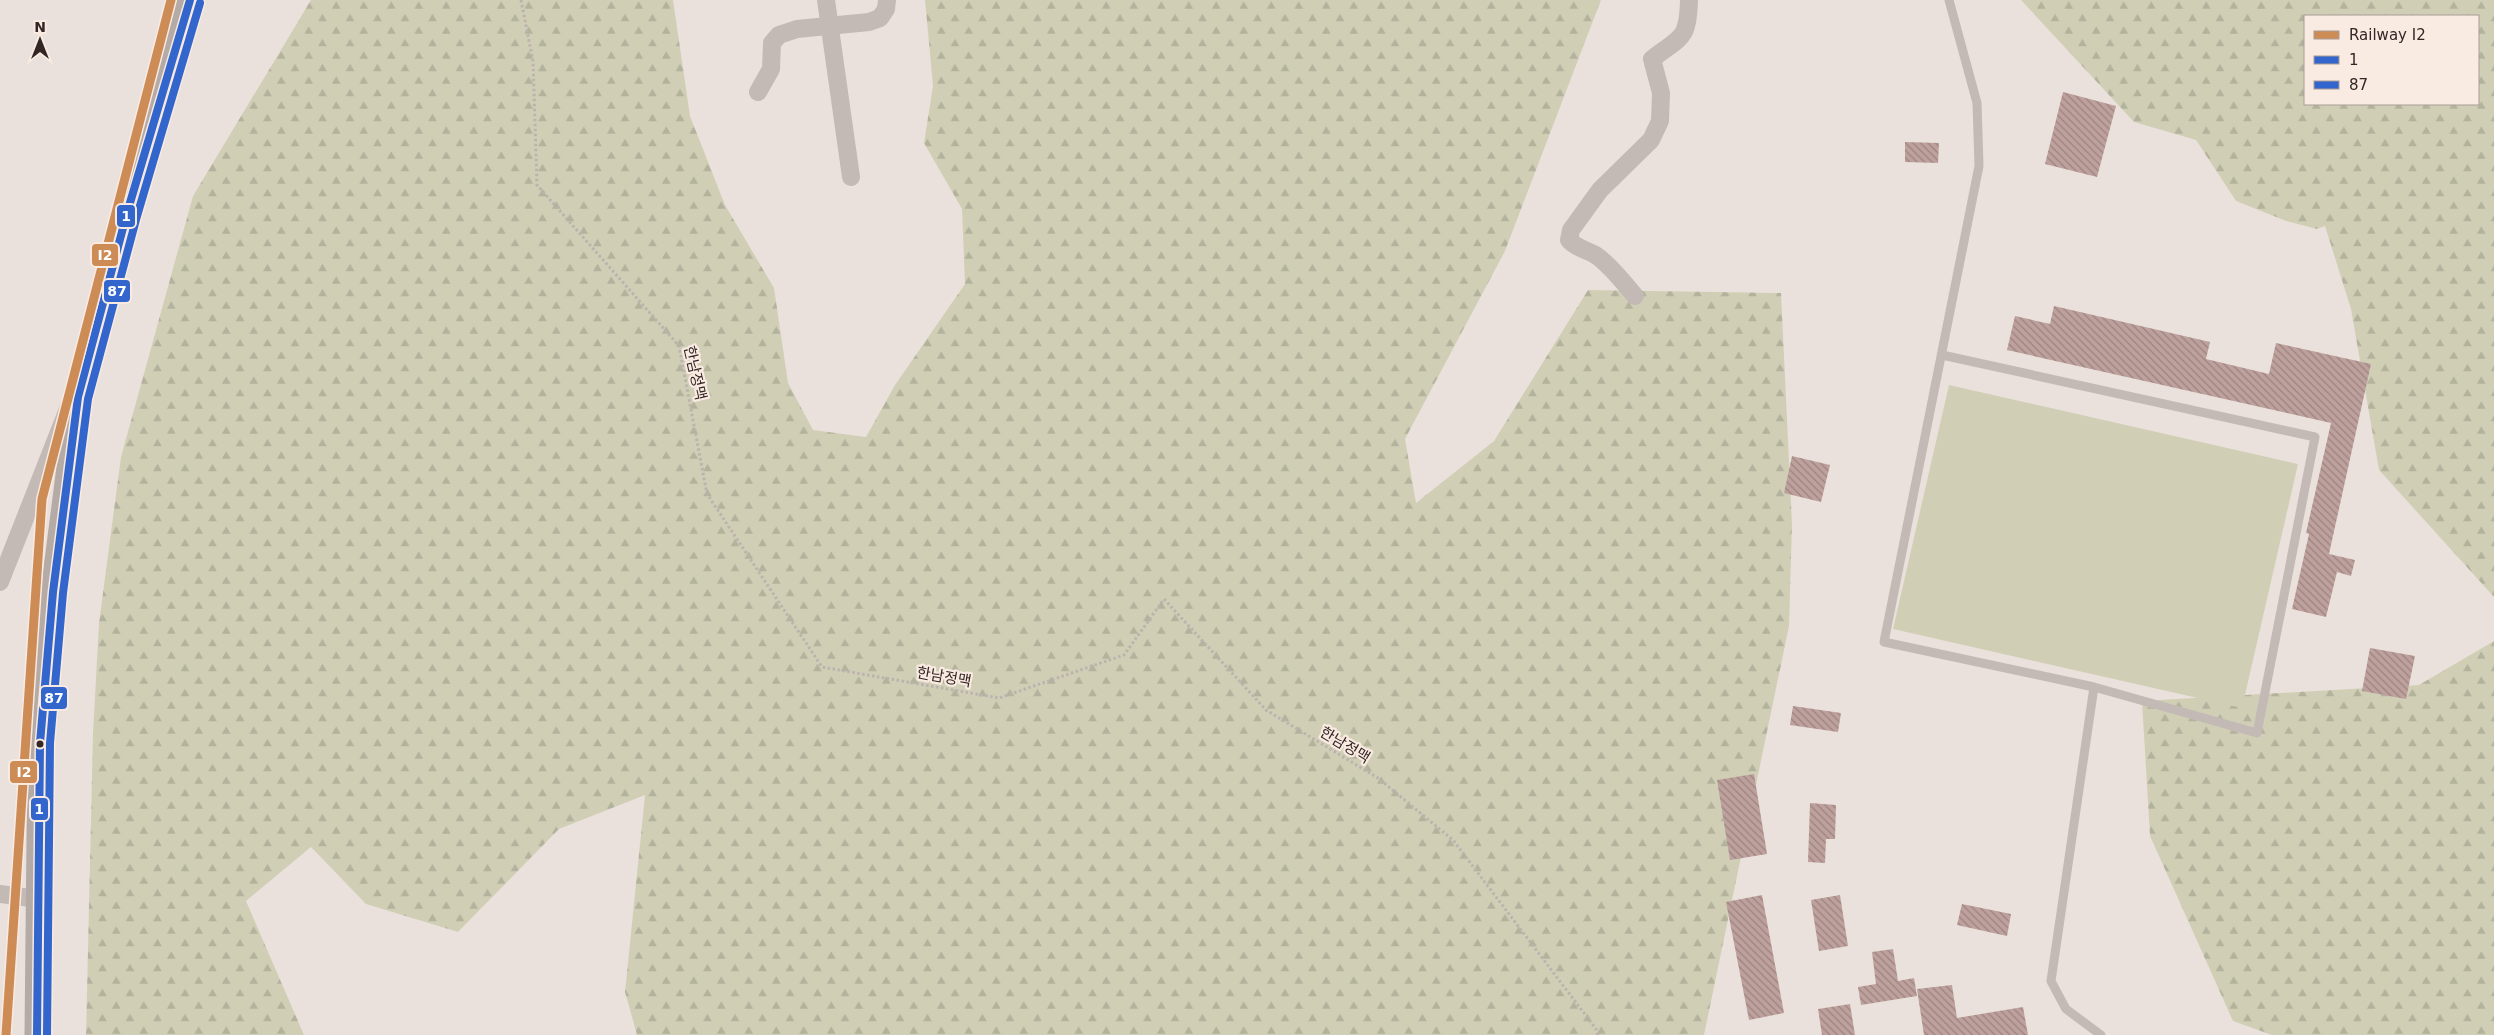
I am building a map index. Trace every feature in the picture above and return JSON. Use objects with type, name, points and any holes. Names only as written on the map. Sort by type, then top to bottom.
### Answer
[{"type":"main road","points":[[36,1035],[40,744],[52,592],[78,397],[127,213],[190,0]]},
{"type":"street","points":[[826,0],[850,178]]},
{"type":"street","points":[[758,92],[771,70],[772,44],[779,35],[797,28],[869,22],[880,18],[886,9],[887,0]]},
{"type":"street","points":[[1636,296],[1610,266],[1594,254],[1574,246],[1570,240],[1571,230],[1600,190],[1651,140],[1660,121],[1661,93],[1652,59],[1680,40],[1688,22],[1689,0]]},
{"type":"street","points":[[0,582],[88,362]]},
{"type":"street","points":[[0,894],[38,898]]},
{"type":"lane","points":[[1942,355],[2315,437],[2256,733],[2094,687],[1884,642],[1979,166],[1977,103],[1949,0]]},
{"type":"lane","points":[[2094,687],[2051,981],[2066,1009],[2101,1035]]},
{"type":"path","name":"한남정맥","points":[[521,0],[533,61],[537,185],[680,346],[708,494],[822,667],[999,698],[1124,655],[1164,599],[1266,710],[1378,778],[1453,840],[1590,1021],[1598,1035]]},
{"type":"green space","points":[[311,0],[673,0],[690,116],[725,205],[774,288],[788,383],[813,430],[866,437],[895,385],[965,284],[962,209],[924,143],[933,86],[925,0],[1601,0],[1505,251],[1405,439],[1416,503],[1494,441],[1588,290],[1781,293],[1792,524],[1789,626],[1704,1035],[637,1035],[625,992],[645,795],[559,829],[458,932],[366,904],[311,847],[246,901],[304,1035],[86,1035],[93,733],[99,623],[121,457],[193,196]]},
{"type":"green space","points":[[2021,0],[2494,0],[2494,597],[2379,470],[2351,309],[2325,226],[2317,229],[2286,221],[2236,201],[2196,140],[2134,122]]},
{"type":"green space","points":[[1949,385],[2298,464],[2242,708],[1893,629]]},
{"type":"green space","points":[[2494,641],[2494,1035],[2272,1035],[2233,1021],[2150,836],[2142,701],[2419,685]]},
{"type":"building","points":[[2063,92],[2116,106],[2097,177],[2045,164]]},
{"type":"building","points":[[1905,142],[1939,143],[1938,163],[1905,162]]},
{"type":"building","points":[[2054,306],[2210,342],[2206,359],[2269,374],[2276,343],[2371,364],[2329,554],[2355,560],[2351,576],[2337,572],[2326,617],[2292,609],[2309,534],[2306,533],[2331,423],[2007,350],[2015,316],[2050,324]]},
{"type":"building","points":[[1792,456],[1830,465],[1821,502],[1784,493]]},
{"type":"building","points":[[2370,648],[2415,656],[2406,699],[2362,691]]},
{"type":"building","points":[[1793,706],[1841,713],[1838,732],[1790,725]]},
{"type":"building","points":[[1754,774],[1767,854],[1730,860],[1717,780]]},
{"type":"building","points":[[1810,803],[1836,805],[1835,839],[1826,839],[1825,863],[1808,862]]},
{"type":"building","points":[[1762,895],[1784,1013],[1749,1020],[1726,902]]},
{"type":"building","points":[[1840,895],[1848,946],[1819,951],[1811,900]]},
{"type":"building","points":[[1962,904],[2011,914],[2007,936],[1957,925]]},
{"type":"building","points":[[1893,949],[1898,981],[1914,978],[1917,996],[1861,1005],[1858,987],[1876,984],[1872,952]]},
{"type":"building","points":[[1952,985],[1957,1018],[2023,1007],[2028,1035],[1924,1035],[1917,989]]},
{"type":"building","points":[[1850,1004],[1855,1035],[1822,1035],[1818,1009]]},
{"type":"rail line","name":"I2","points":[[6,1035],[42,499],[171,0]]},
{"type":"transit line","name":"1","points":[[37,1035],[40,743],[53,592],[78,397],[127,213],[190,0]]},
{"type":"transit line","name":"87","points":[[47,1035],[50,743],[63,593],[88,399],[137,216],[200,3]]}]
